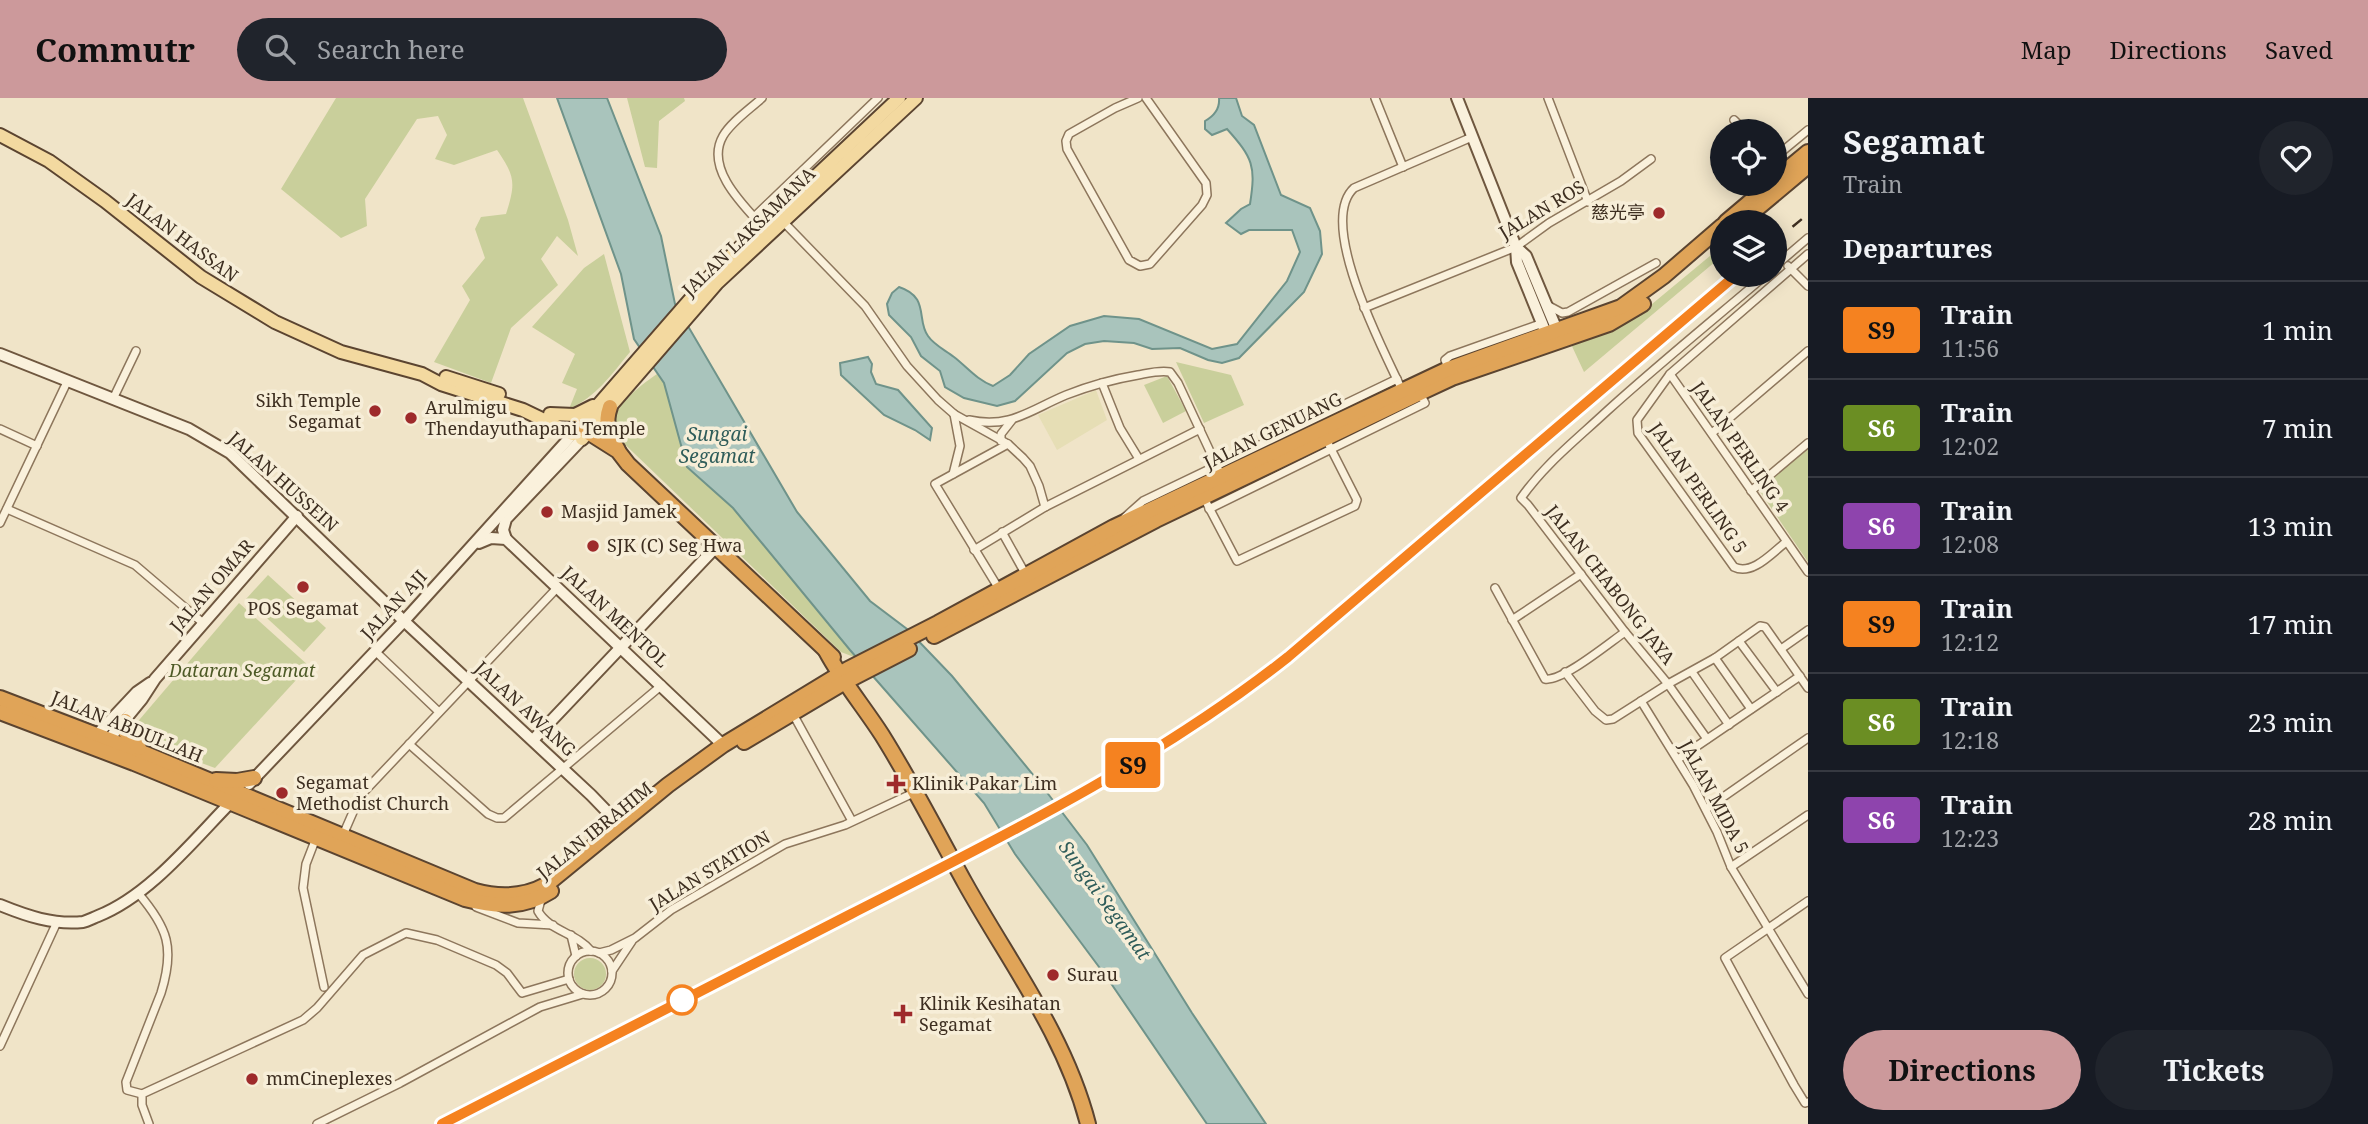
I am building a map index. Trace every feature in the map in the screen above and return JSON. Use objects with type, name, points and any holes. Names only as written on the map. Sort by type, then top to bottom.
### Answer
[{"type":"highway","points":[[1787,167],[1808,152]]},
{"type":"highway","points":[[1755,210],[1808,166]]},
{"type":"highway","points":[[1739,210],[1754,196]]},
{"type":"highway","name":"JALAN GENUANG","points":[[851,673],[1081,559],[1114,527],[1220,472],[1326,439],[1400,385],[1551,334],[1629,303],[1710,236]]},
{"type":"highway","name":"JALAN GENUANG","points":[[942,627],[999,590],[1067,552],[1206,504],[1326,439],[1551,334],[1609,324],[1630,313],[1710,248]]},
{"type":"highway","points":[[608,403],[608,430],[628,464],[851,673],[902,751],[918,791],[966,884],[1053,1034],[1088,1124]]},
{"type":"highway","points":[[581,433],[618,451]]},
{"type":"highway","points":[[581,433],[628,464]]},
{"type":"highway","points":[[1067,552],[1074,553],[1081,559]]},
{"type":"highway","name":"JALAN IBRAHIM","points":[[234,798],[316,838],[465,899],[508,906],[532,902],[542,897],[702,770],[793,714],[851,673]]},
{"type":"highway","name":"JALAN IBRAHIM","points":[[234,798],[343,835],[475,891],[509,895],[530,892],[546,885],[723,745],[851,673]]},
{"type":"highway","name":"JALAN ABDULLAH","points":[[0,698],[234,798]]},
{"type":"highway","name":"JALAN ABDULLAH","points":[[0,712],[146,754],[196,782]]},
{"type":"highway","points":[[125,720],[124,729],[127,736],[146,754]]},
{"type":"highway","points":[[196,782],[254,778]]},
{"type":"main road","name":"JALAN LAKSAMANA","points":[[581,433],[762,226],[899,98]]},
{"type":"main road","name":"JALAN LAKSAMANA","points":[[775,213],[916,98]]},
{"type":"main road","points":[[1457,98],[1516,247],[1517,262],[1551,334]]},
{"type":"main road","name":"JALAN HASSAN","points":[[0,135],[50,161],[201,278],[299,334],[341,352],[432,377],[441,376],[469,384],[550,414],[581,433]]},
{"type":"main road","points":[[1516,247],[1526,256],[1545,303],[1551,334]]},
{"type":"main road","name":"JALAN HUSSEIN","points":[[0,354],[189,429],[219,445],[297,516],[404,621]]},
{"type":"main road","name":"JALAN HASSAN","points":[[432,377],[441,384],[581,433]]},
{"type":"main road","points":[[550,414],[575,415],[608,403]]},
{"type":"main road","points":[[474,545],[491,538],[506,539],[503,530],[506,519],[581,433]]},
{"type":"main road","name":"JALAN AJI","points":[[0,905],[29,916],[57,922],[83,922],[116,909],[138,893],[254,778],[581,433]]},
{"type":"main road","name":"JALAN OMAR","points":[[98,742],[125,720],[155,679],[297,516]]},
{"type":"main road","name":"JALAN MENTOL","points":[[506,539],[723,745]]},
{"type":"main road","points":[[533,740],[716,547]]},
{"type":"main road","name":"JALAN AWANG","points":[[404,621],[620,825]]},
{"type":"main road","name":"JALAN OMAR","points":[[98,742],[137,692],[155,679]]},
{"type":"main road","points":[[196,782],[213,805],[214,813],[207,826]]},
{"type":"street","points":[[762,98],[724,134],[719,153],[729,188],[762,226]]},
{"type":"street","points":[[878,98],[775,213],[865,306],[920,383],[954,414],[1004,442],[1030,466],[1045,508]]},
{"type":"street","points":[[1138,98],[1069,134],[1066,141],[1067,149],[1129,260],[1139,266],[1150,264],[1202,205],[1206,195],[1206,183],[1146,98]]},
{"type":"street","points":[[1375,98],[1403,167]]},
{"type":"street","points":[[1548,98],[1588,202]]},
{"type":"street","points":[[1787,149],[1807,135]]},
{"type":"street","points":[[965,419],[992,423],[1013,420],[1067,395],[1102,383],[1130,376],[1170,372],[1220,472],[1400,385],[1364,308],[1349,268],[1345,239],[1345,202],[1354,188],[1472,137]]},
{"type":"street","name":"JALAN ROS","points":[[1364,308],[1516,247],[1549,223],[1622,181],[1651,159]]},
{"type":"street","points":[[1787,256],[1808,238]]},
{"type":"street","points":[[1670,374],[1808,254]]},
{"type":"street","points":[[1545,303],[1556,311],[1568,312],[1656,263]]},
{"type":"street","points":[[1787,264],[1808,286]]},
{"type":"street","name":"JALAN CHABONG JAYA","points":[[1565,673],[1595,711],[1606,720],[1613,719],[1668,684],[1521,498],[1551,462],[1752,287]]},
{"type":"street","points":[[113,399],[136,351]]},
{"type":"street","points":[[1712,433],[1808,351]]},
{"type":"street","name":"JALAN PERLING 4","points":[[1670,374],[1808,572]]},
{"type":"street","name":"JALAN PERLING 5","points":[[1670,374],[1637,420],[1638,433],[1734,568],[1741,571],[1749,569],[1786,542]]},
{"type":"street","points":[[0,523],[67,382]]},
{"type":"street","points":[[1102,383],[1120,428],[1139,459]]},
{"type":"street","points":[[953,474],[960,446],[954,414]]},
{"type":"street","points":[[1004,442],[1000,434],[1013,420]]},
{"type":"street","points":[[0,429],[37,446]]},
{"type":"street","points":[[974,550],[1045,508],[1200,429]]},
{"type":"street","points":[[1206,504],[1235,559],[1240,561],[1355,506],[1357,500],[1326,439]]},
{"type":"street","points":[[999,590],[935,484],[1004,442]]},
{"type":"street","points":[[1751,491],[1808,443]]},
{"type":"street","points":[[7,509],[135,565],[203,623]]},
{"type":"street","points":[[1002,532],[1026,575]]},
{"type":"street","points":[[1512,620],[1581,574]]},
{"type":"street","points":[[343,835],[357,800],[558,587]]},
{"type":"street","points":[[1495,588],[1541,677],[1549,680],[1565,673],[1625,632]]},
{"type":"street","points":[[1707,739],[1668,684],[1715,658],[1763,626],[1808,688]]},
{"type":"street","points":[[1781,649],[1808,631]]},
{"type":"street","points":[[1739,641],[1777,692]]},
{"type":"street","points":[[375,651],[439,712]]},
{"type":"street","points":[[1715,658],[1751,709]]},
{"type":"street","points":[[1692,672],[1729,725]]},
{"type":"street","points":[[1678,760],[1800,676]]},
{"type":"street","points":[[409,744],[488,814],[501,818],[511,813],[662,685]]},
{"type":"street","name":"JALAN MIDA 5","points":[[1642,701],[1706,809],[1731,867],[1808,815]]},
{"type":"street","points":[[793,714],[852,821]]},
{"type":"street","points":[[1706,809],[1808,738]]},
{"type":"street","name":"JALAN STATION","points":[[595,952],[611,950],[635,938],[671,910],[785,844],[852,821],[918,791]]},
{"type":"street","points":[[316,838],[306,864],[303,888],[324,987]]},
{"type":"street","points":[[1731,867],[1762,922],[1769,926],[1808,992]]},
{"type":"street","points":[[138,893],[156,914],[165,930],[168,951],[163,985],[126,1082],[127,1090],[142,1094],[303,1020],[317,1008],[363,955],[406,933],[437,940],[496,965],[507,973],[522,993],[569,979]]},
{"type":"street","points":[[317,1124],[400,1083],[540,1007],[583,994],[602,992],[610,982],[612,971],[605,957],[543,918],[538,911],[542,897]]},
{"type":"street","points":[[465,899],[512,921],[553,925]]},
{"type":"street","points":[[1808,901],[1725,958],[1794,1085],[1805,1104],[1808,1102]]},
{"type":"street","points":[[0,1046],[57,922]]},
{"type":"street","points":[[570,935],[576,956],[569,969],[569,979],[583,994]]},
{"type":"street","name":"JALAN STATION","points":[[612,971],[635,938]]},
{"type":"street","points":[[576,956],[595,952]]},
{"type":"street","points":[[142,1094],[142,1105],[149,1124]]},
{"type":"shaded area","points":[[1096,390],[1107,420],[1057,450],[1038,415]]},
{"type":"green space","points":[[336,98],[523,98],[568,220],[578,256],[557,236],[541,259],[558,285],[511,328],[491,383],[434,362],[470,300],[462,286],[485,258],[475,229],[481,217],[506,214],[512,187],[507,167],[497,150],[454,165],[435,159],[447,135],[438,116],[417,119],[365,199],[367,226],[341,238],[281,189]]},
{"type":"green space","points":[[627,98],[684,98],[685,101],[659,121],[657,168],[645,167]]},
{"type":"green space","points":[[604,254],[630,352],[595,392],[569,409],[577,389],[562,383],[575,354],[532,327],[584,268]]},
{"type":"green space","points":[[1710,256],[1710,266],[1584,372],[1570,342],[1634,319]]},
{"type":"green space","points":[[1176,362],[1231,375],[1244,405],[1204,423]]},
{"type":"green space","points":[[657,374],[664,383],[687,467],[733,508],[859,659],[841,652],[611,431],[612,422],[621,406],[634,391]]},
{"type":"green space","points":[[1167,376],[1186,411],[1163,423],[1144,385]]},
{"type":"green space","points":[[1808,447],[1808,562],[1759,490]]},
{"type":"green space","points":[[268,575],[326,628],[304,652],[246,599]]},
{"type":"green space","name":"Dataran Segamat","points":[[239,603],[309,666],[215,768],[136,739],[134,726]]},
{"type":"green space","points":[[590,958],[601,963],[606,974],[601,985],[590,990],[579,985],[574,974],[579,963]]},
{"type":"water","name":"Sungai Segamat","points":[[557,98],[607,98],[661,236],[675,304],[797,512],[870,601],[907,629],[952,676],[1039,782],[1087,845],[1192,1013],[1266,1124],[1207,1124],[1108,979],[1015,854],[984,803],[850,650],[733,508],[687,467],[664,383],[634,339],[621,274]]},
{"type":"water","points":[[1219,98],[1236,98],[1242,116],[1254,125],[1281,195],[1310,208],[1320,231],[1322,254],[1304,292],[1239,358],[1222,363],[1180,348],[1152,349],[1134,343],[1104,341],[1085,344],[1067,353],[1015,401],[997,406],[964,398],[945,387],[940,371],[921,356],[911,337],[889,315],[887,304],[892,293],[899,287],[909,291],[919,303],[925,330],[930,339],[977,377],[993,386],[1010,375],[1029,354],[1070,326],[1104,316],[1139,319],[1212,349],[1237,344],[1287,281],[1300,252],[1292,230],[1249,230],[1241,234],[1226,223],[1250,204],[1253,180],[1247,155],[1227,129],[1212,135],[1205,129],[1205,121],[1216,112]]},
{"type":"water","points":[[868,357],[876,384],[898,390],[932,428],[930,440],[884,415],[841,375],[840,363]]},
{"type":"railway","points":[[1787,231],[1808,214]]},
{"type":"railway","points":[[442,1124],[1024,825],[1186,730],[1288,657],[1722,287]]},
{"type":"train","name":"S9","points":[[442,1124],[966,856],[1151,754],[1238,696],[1288,657],[1722,287]]},
{"type":"place","name":"慈光亭","points":[[1659,213]]},
{"type":"place","name":"Sikh Temple Segamat","points":[[375,411]]},
{"type":"place","name":"Arulmigu Thendayuthapani Temple","points":[[411,418]]},
{"type":"place","name":"Masjid Jamek","points":[[547,512]]},
{"type":"place","name":"SJK (C) Seg Hwa","points":[[593,546]]},
{"type":"place","name":"POS Segamat","points":[[303,587]]},
{"type":"place","name":"Klinik Pakar Lim","points":[[896,784]]},
{"type":"place","name":"Segamat Methodist Church","points":[[282,793]]},
{"type":"place","name":"Surau","points":[[1053,975]]},
{"type":"place","name":"Klinik Kesihatan Segamat","points":[[903,1014]]},
{"type":"place","name":"mmCineplexes","points":[[252,1079]]}]
